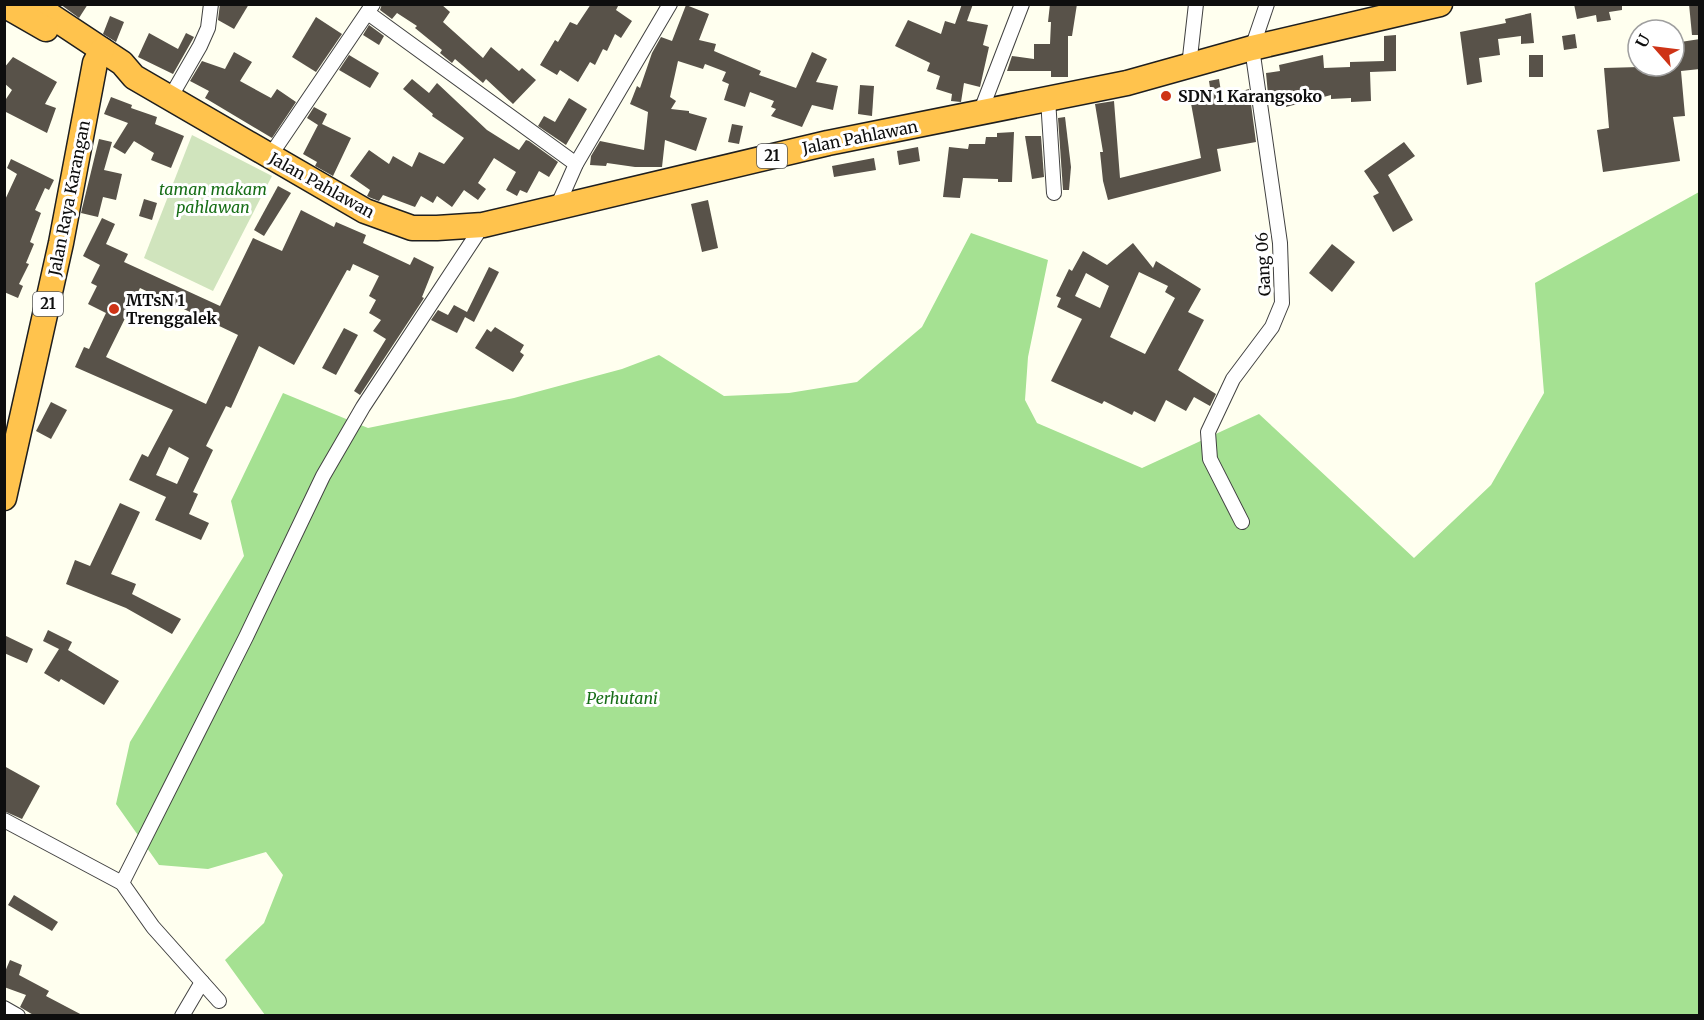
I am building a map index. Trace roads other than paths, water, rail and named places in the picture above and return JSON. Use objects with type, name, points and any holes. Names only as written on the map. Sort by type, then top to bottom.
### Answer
[{"type":"highway","points":[[4,4],[32,12],[98,56]]},
{"type":"highway","name":"Jalan Pahlawan","points":[[98,56],[122,63],[134,77],[365,211],[412,228],[483,225],[828,143],[1127,83],[1252,48],[1417,7],[1440,4]]},
{"type":"highway","name":"Jalan Raya Karangan","points":[[4,498],[61,243],[98,56]]},
{"type":"street","points":[[170,98],[208,28],[211,4]]},
{"type":"street","points":[[557,207],[576,164],[670,4]]},
{"type":"street","points":[[980,113],[1022,4]]},
{"type":"street","points":[[1189,66],[1196,4]]},
{"type":"street","points":[[1252,48],[1267,4]]},
{"type":"street","points":[[270,156],[371,9],[576,164]]},
{"type":"street","name":"Gang 06","points":[[1242,522],[1214,468],[1207,446],[1212,418],[1233,379],[1277,318],[1282,303],[1280,243],[1252,48]]},
{"type":"street","points":[[1048,99],[1054,193]]},
{"type":"street","points":[[122,883],[246,637],[323,476],[363,407],[483,225]]},
{"type":"street","points":[[4,820],[122,883],[153,927],[219,1001]]},
{"type":"street","points":[[182,1016],[202,982]]},
{"type":"place","name":"SDN 1 Karangsoko","points":[[1166,96]]},
{"type":"place","name":"MTsN 1 Trenggalek","points":[[114,309]]},
{"type":"park label","name":"taman makam pahlawan","points":[[213,198]]},
{"type":"park label","name":"Perhutani","points":[[622,698]]}]
